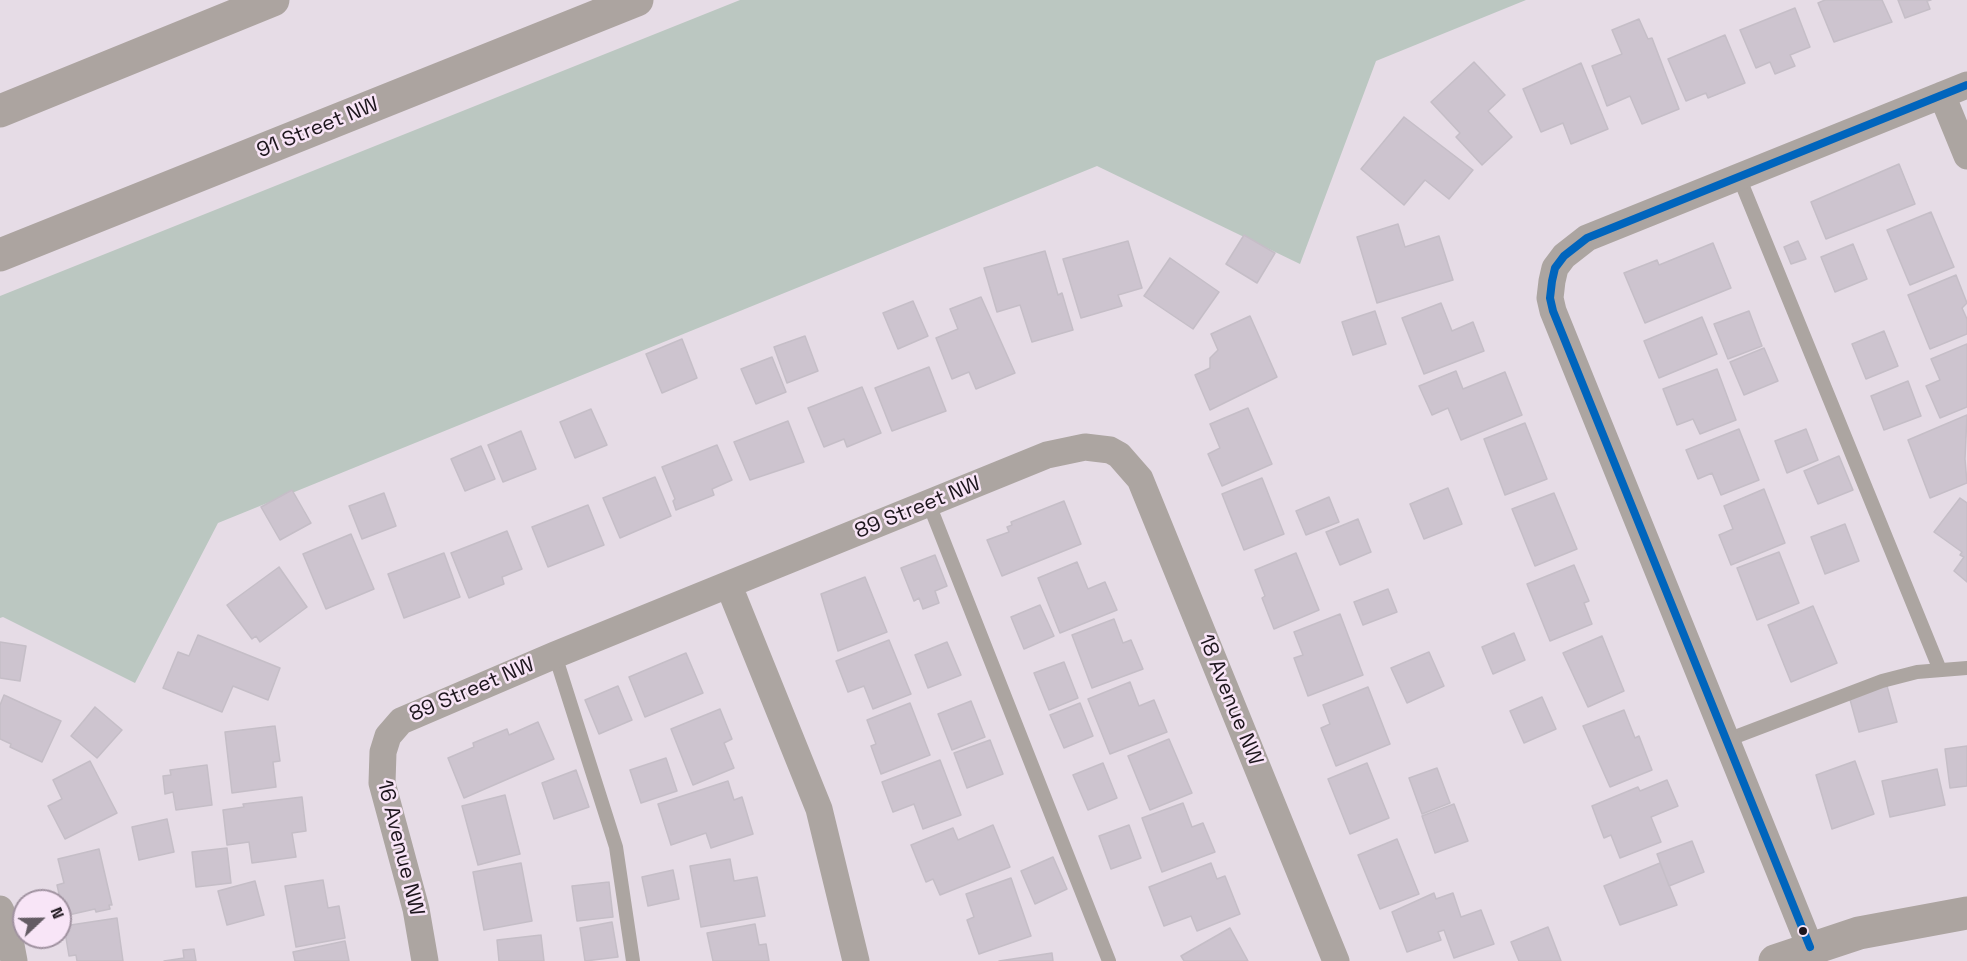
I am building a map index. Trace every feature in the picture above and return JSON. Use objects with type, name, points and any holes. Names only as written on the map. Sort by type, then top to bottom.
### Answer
[{"type":"main road","points":[[0,111],[273,0]]},
{"type":"main road","name":"91 Street NW","points":[[0,255],[637,0]]},
{"type":"main road","points":[[1775,961],[1810,947],[1860,933],[1967,913]]},
{"type":"street","points":[[1810,947],[1554,311],[1550,298],[1555,268],[1564,256],[1587,238],[1955,90],[1967,156]]},
{"type":"street","name":"89 Street NW","points":[[388,736],[401,721],[415,713],[1057,452],[1085,447],[1110,450]]},
{"type":"street","name":"18 Avenue NW","points":[[1110,450],[1130,465],[1140,479],[1336,961]]},
{"type":"street","points":[[729,586],[819,809],[856,961]]},
{"type":"street","name":"16 Avenue NW","points":[[388,736],[383,752],[382,783],[416,909],[425,961]]},
{"type":"street","points":[[0,909],[7,924],[14,961]]},
{"type":"lane","points":[[1739,177],[1940,670]]},
{"type":"lane","points":[[928,504],[1109,961]]},
{"type":"lane","points":[[555,655],[616,847],[633,961]]},
{"type":"lane","points":[[1727,740],[1882,681],[1940,670],[1967,668]]},
{"type":"shaded area","points":[[740,0],[1526,0],[1376,61],[1300,264],[1097,166],[218,523],[135,683],[3,617],[0,618],[0,296]]},
{"type":"building","points":[[1825,0],[1882,0],[1892,22],[1834,42],[1818,3]]},
{"type":"building","points":[[1898,0],[1931,0],[1927,1],[1930,9],[1905,18]]},
{"type":"building","points":[[1795,8],[1810,47],[1790,55],[1795,66],[1775,74],[1770,62],[1756,68],[1740,30]]},
{"type":"building","points":[[1639,19],[1648,39],[1652,38],[1679,109],[1642,124],[1630,96],[1607,106],[1592,66],[1622,54],[1612,30]]},
{"type":"building","points":[[1725,35],[1745,83],[1708,98],[1706,93],[1686,101],[1668,59]]},
{"type":"building","points":[[1474,62],[1505,95],[1488,111],[1512,137],[1482,165],[1456,137],[1460,133],[1431,102]]},
{"type":"building","points":[[1581,63],[1608,129],[1571,144],[1563,123],[1541,132],[1523,89]]},
{"type":"building","points":[[1404,117],[1473,170],[1449,199],[1425,180],[1404,205],[1361,169]]},
{"type":"building","points":[[1899,164],[1915,204],[1826,239],[1811,202]]},
{"type":"building","points":[[1931,212],[1954,267],[1910,285],[1887,230]]},
{"type":"building","points":[[1398,224],[1405,247],[1439,236],[1453,280],[1377,303],[1357,237]]},
{"type":"building","points":[[1244,235],[1275,253],[1257,283],[1226,264]]},
{"type":"building","points":[[1128,241],[1142,288],[1118,295],[1122,306],[1081,318],[1063,259]]},
{"type":"building","points":[[1798,241],[1806,259],[1791,264],[1784,247]]},
{"type":"building","points":[[1713,243],[1731,288],[1645,323],[1624,273],[1657,260],[1659,265]]},
{"type":"building","points":[[1853,244],[1867,279],[1835,292],[1821,257]]},
{"type":"building","points":[[1045,251],[1058,295],[1062,293],[1073,330],[1032,342],[1020,305],[997,312],[984,268]]},
{"type":"building","points":[[1170,258],[1219,292],[1193,329],[1144,296]]},
{"type":"building","points":[[1956,275],[1967,303],[1962,308],[1967,319],[1967,334],[1930,349],[1908,295]]},
{"type":"building","points":[[981,297],[1015,373],[976,389],[969,372],[952,379],[936,338],[958,329],[950,309]]},
{"type":"building","points":[[913,301],[928,336],[898,349],[883,313]]},
{"type":"building","points":[[1441,303],[1452,331],[1473,322],[1484,351],[1424,374],[1402,318]]},
{"type":"building","points":[[1375,311],[1386,344],[1353,355],[1342,322]]},
{"type":"building","points":[[1749,311],[1762,346],[1728,359],[1714,324]]},
{"type":"building","points":[[1250,316],[1277,377],[1210,410],[1195,375],[1210,368],[1210,358],[1218,350],[1211,334]]},
{"type":"building","points":[[1702,317],[1717,354],[1659,378],[1644,341]]},
{"type":"building","points":[[1884,331],[1898,366],[1866,379],[1852,344]]},
{"type":"building","points":[[805,336],[818,371],[787,383],[774,347]]},
{"type":"building","points":[[682,339],[697,378],[662,393],[646,354]]},
{"type":"building","points":[[1967,344],[1967,407],[1940,418],[1926,386],[1940,380],[1931,359]]},
{"type":"building","points":[[1764,348],[1778,381],[1744,395],[1730,362]]},
{"type":"building","points":[[772,357],[786,392],[756,404],[741,369]]},
{"type":"building","points":[[929,367],[946,411],[892,431],[875,388]]},
{"type":"building","points":[[1717,369],[1736,420],[1700,434],[1693,419],[1677,425],[1663,389]]},
{"type":"building","points":[[1456,371],[1463,389],[1505,372],[1522,415],[1461,440],[1448,408],[1432,415],[1419,386]]},
{"type":"building","points":[[1908,381],[1921,416],[1884,430],[1871,396]]},
{"type":"building","points":[[862,387],[881,433],[847,447],[844,439],[824,447],[808,408]]},
{"type":"building","points":[[1248,408],[1272,464],[1222,486],[1208,454],[1220,448],[1210,424]]},
{"type":"building","points":[[591,409],[607,445],[575,458],[560,422]]},
{"type":"building","points":[[1967,415],[1965,459],[1967,483],[1930,498],[1908,440]]},
{"type":"building","points":[[788,421],[804,462],[750,480],[734,442]]},
{"type":"building","points":[[1525,423],[1547,479],[1505,495],[1484,439]]},
{"type":"building","points":[[1739,429],[1759,480],[1721,495],[1712,473],[1698,479],[1686,450]]},
{"type":"building","points":[[1806,429],[1818,460],[1787,473],[1775,441]]},
{"type":"building","points":[[521,431],[536,469],[503,482],[488,445]]},
{"type":"building","points":[[717,445],[732,480],[712,489],[714,495],[676,510],[673,501],[675,499],[662,467]]},
{"type":"building","points":[[481,446],[495,479],[465,491],[451,459]]},
{"type":"building","points":[[1839,456],[1853,490],[1818,504],[1804,471]]},
{"type":"building","points":[[655,477],[671,516],[620,538],[603,498]]},
{"type":"building","points":[[1262,478],[1284,534],[1244,550],[1222,494]]},
{"type":"building","points":[[1448,488],[1462,524],[1424,539],[1410,504]]},
{"type":"building","points":[[1764,489],[1785,543],[1731,565],[1719,535],[1733,529],[1724,506]]},
{"type":"building","points":[[292,490],[311,523],[280,540],[261,507]]},
{"type":"building","points":[[384,493],[396,526],[362,539],[349,506]]},
{"type":"building","points":[[1554,493],[1577,549],[1535,566],[1512,509]]},
{"type":"building","points":[[1329,497],[1339,522],[1306,535],[1296,511]]},
{"type":"building","points":[[1960,498],[1967,503],[1967,582],[1954,571],[1964,557],[1960,555],[1962,552],[1934,532]]},
{"type":"building","points":[[1064,501],[1081,544],[1002,576],[987,540],[1009,532],[1007,527],[1012,525],[1011,522]]},
{"type":"building","points":[[588,505],[604,545],[548,567],[532,527]]},
{"type":"building","points":[[1358,519],[1371,552],[1340,565],[1326,532]]},
{"type":"building","points":[[1845,524],[1859,561],[1825,574],[1811,537]]},
{"type":"building","points":[[507,531],[522,569],[502,577],[504,584],[469,598],[451,553]]},
{"type":"building","points":[[351,534],[374,589],[326,609],[303,554]]},
{"type":"building","points":[[1779,552],[1799,603],[1757,620],[1737,568]]},
{"type":"building","points":[[444,553],[460,597],[404,618],[388,574]]},
{"type":"building","points":[[1296,553],[1319,610],[1274,629],[1262,598],[1265,596],[1255,570]]},
{"type":"building","points":[[935,555],[947,586],[935,591],[939,603],[923,609],[919,598],[914,601],[901,568]]},
{"type":"building","points":[[1077,562],[1088,589],[1105,582],[1117,610],[1060,633],[1038,578]]},
{"type":"building","points":[[1574,565],[1589,601],[1584,603],[1592,624],[1550,641],[1527,584]]},
{"type":"building","points":[[279,567],[307,607],[260,642],[256,636],[252,639],[227,605]]},
{"type":"building","points":[[865,577],[887,632],[838,651],[821,594]]},
{"type":"building","points":[[1388,589],[1397,612],[1363,625],[1354,602]]},
{"type":"building","points":[[1040,605],[1054,636],[1024,649],[1011,617]]},
{"type":"building","points":[[1813,606],[1837,663],[1791,682],[1768,625]]},
{"type":"building","points":[[1340,614],[1363,675],[1308,696],[1294,658],[1303,655],[1294,632]]},
{"type":"building","points":[[1114,619],[1123,643],[1131,640],[1143,669],[1092,688],[1072,635]]},
{"type":"building","points":[[1514,633],[1525,660],[1493,674],[1482,647]]},
{"type":"building","points":[[198,635],[280,668],[268,700],[233,686],[222,712],[163,688],[178,652],[189,656]]},
{"type":"building","points":[[1602,636],[1624,691],[1588,707],[1563,653]]},
{"type":"building","points":[[889,640],[911,694],[873,709],[864,686],[848,692],[836,661]]},
{"type":"building","points":[[0,642],[26,646],[20,681],[0,678]]},
{"type":"building","points":[[947,642],[961,675],[928,688],[915,655]]},
{"type":"building","points":[[1429,652],[1444,686],[1407,703],[1391,668]]},
{"type":"building","points":[[686,653],[703,693],[645,717],[629,677]]},
{"type":"building","points":[[1064,662],[1078,698],[1049,710],[1034,673]]},
{"type":"building","points":[[1130,682],[1139,706],[1154,700],[1167,732],[1110,754],[1088,699]]},
{"type":"building","points":[[618,686],[632,720],[599,734],[585,700]]},
{"type":"building","points":[[1887,686],[1897,722],[1859,732],[1849,696]]},
{"type":"building","points":[[1368,687],[1390,744],[1336,766],[1321,728],[1330,724],[1323,705]]},
{"type":"building","points":[[4,695],[61,721],[42,762],[10,747],[11,744],[0,739],[0,705]]},
{"type":"building","points":[[1542,697],[1556,729],[1524,743],[1510,711]]},
{"type":"building","points":[[971,701],[985,737],[952,750],[938,714]]},
{"type":"building","points":[[910,703],[930,755],[881,774],[871,746],[876,744],[867,720]]},
{"type":"building","points":[[1080,703],[1093,736],[1064,748],[1050,715]]},
{"type":"building","points":[[95,707],[122,730],[97,758],[71,736]]},
{"type":"building","points":[[720,709],[732,739],[724,743],[734,768],[693,785],[671,729]]},
{"type":"building","points":[[1624,710],[1635,738],[1639,736],[1652,770],[1610,787],[1583,726]]},
{"type":"building","points":[[538,722],[554,759],[464,798],[448,758],[474,747],[473,743],[507,729],[509,735]]},
{"type":"building","points":[[275,726],[280,761],[273,762],[276,787],[232,793],[225,732]]},
{"type":"building","points":[[1169,739],[1192,793],[1150,810],[1128,756]]},
{"type":"building","points":[[990,740],[1003,774],[967,788],[954,753]]},
{"type":"building","points":[[1967,746],[1967,786],[1950,788],[1945,749]]},
{"type":"building","points":[[666,758],[677,791],[641,803],[630,770]]},
{"type":"building","points":[[940,760],[961,815],[923,829],[914,804],[893,812],[882,782]]},
{"type":"building","points":[[90,761],[117,813],[65,839],[48,806],[62,799],[53,780]]},
{"type":"building","points":[[1855,761],[1874,814],[1832,829],[1816,775]]},
{"type":"building","points":[[1103,763],[1117,798],[1088,810],[1073,775]]},
{"type":"building","points":[[1367,763],[1389,818],[1350,834],[1328,779]]},
{"type":"building","points":[[207,765],[212,805],[176,810],[173,792],[165,794],[163,776],[171,775],[170,770]]},
{"type":"building","points":[[1437,768],[1450,803],[1422,814],[1409,778]]},
{"type":"building","points":[[1937,769],[1945,805],[1890,817],[1882,781]]},
{"type":"building","points":[[576,770],[589,807],[554,819],[542,783]]},
{"type":"building","points":[[1667,780],[1678,806],[1651,817],[1661,842],[1620,858],[1611,835],[1604,838],[1592,806],[1638,787],[1640,791]]},
{"type":"building","points":[[728,781],[734,800],[742,797],[753,834],[711,848],[706,833],[671,845],[658,804]]},
{"type":"building","points":[[505,795],[520,854],[478,865],[462,806]]},
{"type":"building","points":[[302,797],[306,831],[292,833],[296,857],[252,863],[249,842],[227,845],[223,810],[244,807],[243,804]]},
{"type":"building","points":[[1183,803],[1192,827],[1203,823],[1215,852],[1162,872],[1142,818]]},
{"type":"building","points":[[1454,804],[1468,841],[1435,853],[1422,816]]},
{"type":"building","points":[[167,819],[174,852],[139,860],[132,827]]},
{"type":"building","points":[[993,825],[1010,867],[940,895],[933,879],[926,882],[911,845],[953,828],[958,840]]},
{"type":"building","points":[[1129,825],[1141,858],[1111,869],[1099,836]]},
{"type":"building","points":[[1397,839],[1419,894],[1380,909],[1358,855]]},
{"type":"building","points":[[1692,841],[1704,872],[1669,886],[1657,854]]},
{"type":"building","points":[[227,848],[231,883],[196,887],[192,852]]},
{"type":"building","points":[[99,849],[112,905],[109,905],[110,909],[96,912],[95,909],[72,914],[72,889],[58,889],[57,885],[64,883],[58,859]]},
{"type":"building","points":[[1053,857],[1067,889],[1035,904],[1021,871]]},
{"type":"building","points":[[730,859],[734,881],[757,877],[765,916],[701,927],[690,866]]},
{"type":"building","points":[[521,863],[532,921],[484,930],[473,872]]},
{"type":"building","points":[[1211,863],[1217,879],[1225,876],[1240,914],[1197,931],[1191,916],[1164,926],[1149,887]]},
{"type":"building","points":[[1660,863],[1677,905],[1620,925],[1604,886]]},
{"type":"building","points":[[673,870],[679,899],[648,906],[642,877]]},
{"type":"building","points":[[1011,878],[1031,936],[979,954],[967,920],[974,917],[966,894]]},
{"type":"building","points":[[323,880],[328,908],[339,906],[345,938],[296,947],[285,886]]},
{"type":"building","points":[[255,881],[264,915],[227,925],[218,891]]},
{"type":"building","points":[[609,882],[613,917],[577,921],[572,886]]},
{"type":"building","points":[[1434,893],[1436,899],[1453,893],[1461,917],[1481,910],[1494,944],[1454,958],[1444,930],[1438,932],[1441,940],[1407,952],[1392,912]]},
{"type":"building","points":[[117,918],[123,961],[77,961],[76,955],[69,956],[68,949],[72,949],[72,925]]},
{"type":"building","points":[[612,922],[618,957],[585,961],[580,928]]},
{"type":"building","points":[[755,924],[759,945],[766,944],[769,961],[713,961],[707,933]]},
{"type":"building","points":[[1548,927],[1561,961],[1519,961],[1511,942]]},
{"type":"building","points":[[1230,928],[1248,961],[1184,961],[1181,956]]},
{"type":"building","points":[[541,935],[544,961],[499,961],[497,940]]},
{"type":"building","points":[[345,941],[349,961],[295,961],[293,952]]},
{"type":"building","points":[[194,949],[196,961],[164,961],[184,958],[183,950]]},
{"type":"building","points":[[1052,953],[1053,961],[999,961]]},
{"type":"transit line","points":[[1810,947],[1553,311],[1550,298],[1552,281],[1555,268],[1564,256],[1587,238],[1967,85]]}]
